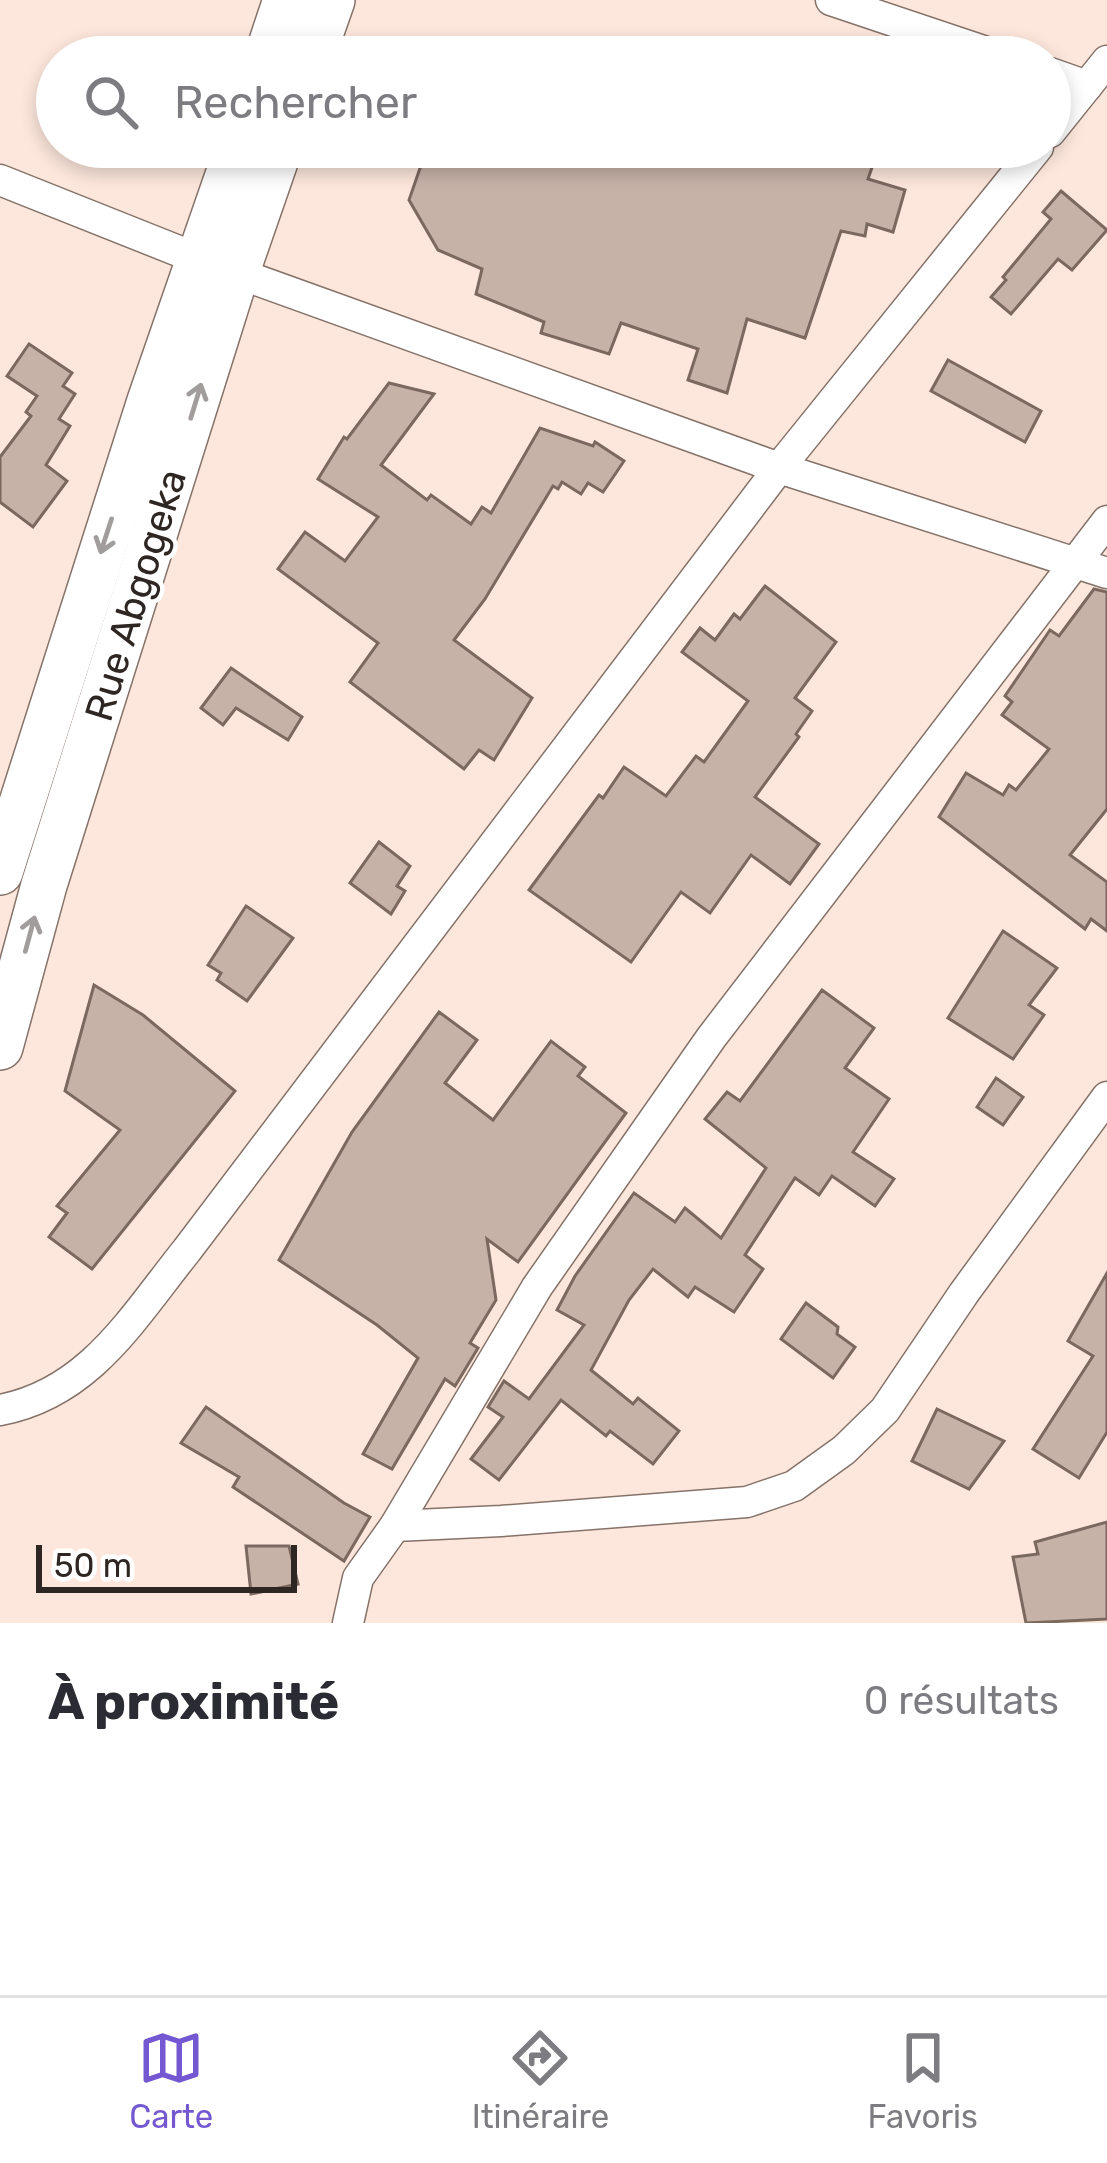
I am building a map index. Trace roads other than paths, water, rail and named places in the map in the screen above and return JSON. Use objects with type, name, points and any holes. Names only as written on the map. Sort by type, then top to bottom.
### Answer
[{"type":"main road","points":[[274,36],[286,0]]},
{"type":"main road","points":[[319,36],[332,0]]},
{"type":"main road","name":"Rue Abgogeka","points":[[0,1047],[219,265],[235,168]]},
{"type":"main road","name":"Rue Abgogeka","points":[[0,872],[129,466],[219,265],[269,168]]},
{"type":"street","points":[[831,0],[938,36]]},
{"type":"street","points":[[1071,105],[1107,61]]},
{"type":"street","points":[[1071,81],[1087,86]]},
{"type":"street","points":[[0,1410],[25,1406],[95,1365],[778,469],[1021,168]]},
{"type":"street","points":[[0,180],[778,469],[1107,572]]},
{"type":"street","points":[[348,1623],[358,1578],[395,1526],[537,1287],[710,1039],[1107,521]]},
{"type":"street","points":[[395,1526],[747,1502],[794,1486],[844,1450],[885,1410],[1107,1097]]}]
